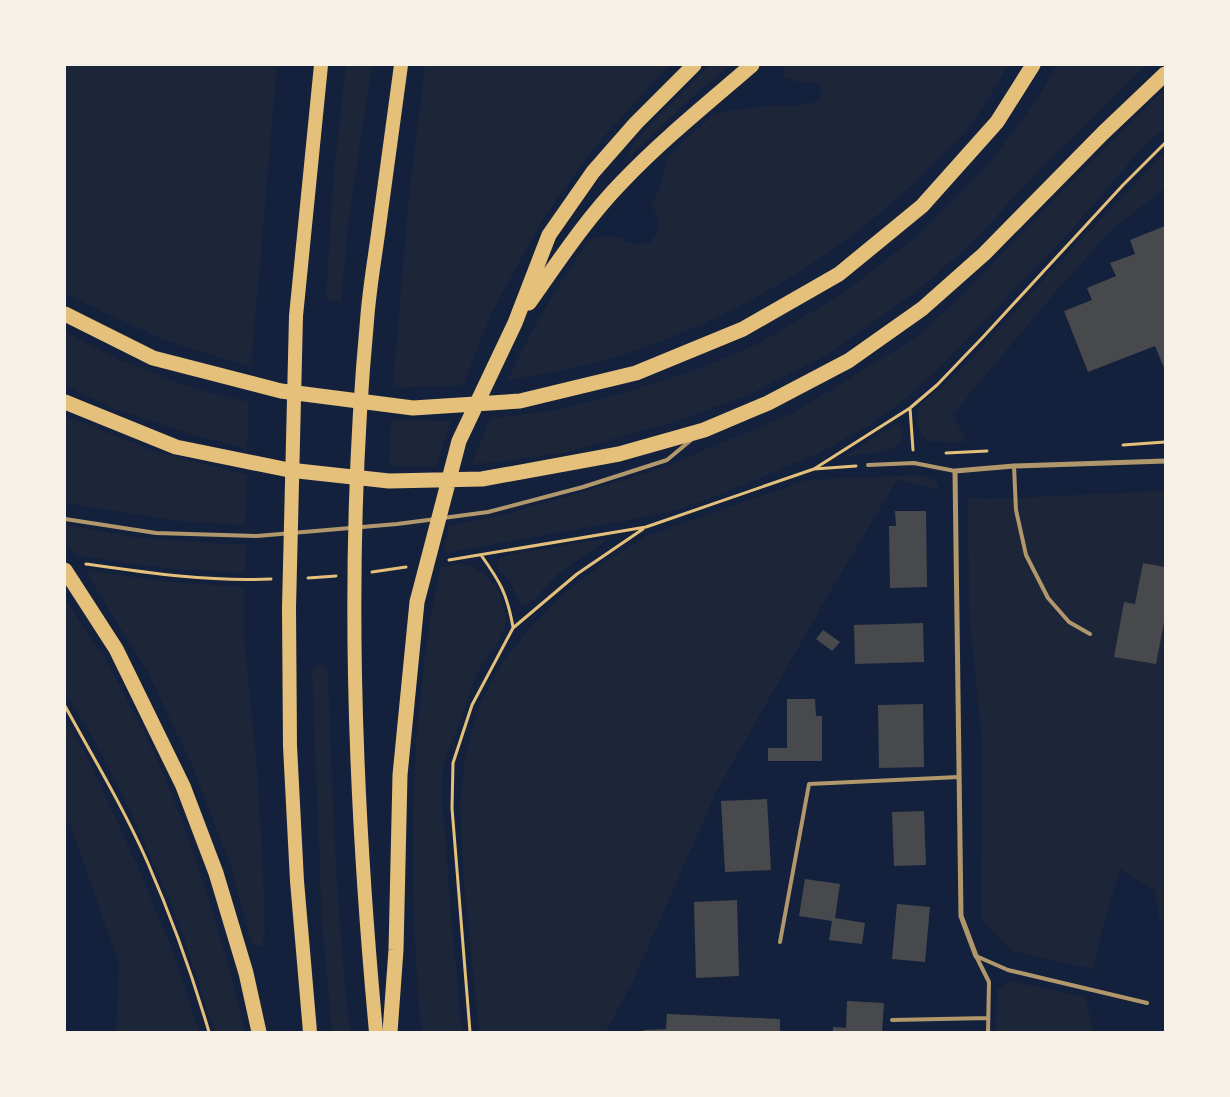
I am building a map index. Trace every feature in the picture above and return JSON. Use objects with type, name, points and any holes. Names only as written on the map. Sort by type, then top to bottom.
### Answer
[{"type":"highway","points":[[310,1032],[296,872],[290,746],[289,608],[296,316],[321,65]]},
{"type":"highway","points":[[376,1032],[369,958],[359,802],[354,607],[357,462],[367,320],[401,65]]},
{"type":"highway","points":[[390,1032],[396,950],[400,775],[417,602],[439,512],[459,442],[515,323],[549,235],[593,172],[636,123],[694,65]]},
{"type":"highway","points":[[515,323],[575,237],[622,182],[752,65]]},
{"type":"highway","points":[[65,314],[153,358],[281,392],[413,408],[520,401],[636,373],[743,329],[839,274],[922,206],[997,122],[1033,65]]},
{"type":"highway","points":[[65,402],[176,447],[289,470],[389,482],[482,479],[619,454],[704,430],[768,403],[848,361],[923,308],[984,254],[1103,133],[1165,74]]},
{"type":"highway","points":[[65,570],[116,649],[183,786],[212,864],[246,973],[259,1032]]},
{"type":"street","points":[[976,956],[961,916],[955,471],[1014,466],[1165,461]]},
{"type":"lane","points":[[65,519],[156,533],[257,536],[397,524],[488,512],[583,487],[667,460],[704,430]]},
{"type":"lane","points":[[868,465],[914,463],[955,471]]},
{"type":"lane","points":[[1014,466],[1016,510],[1026,555],[1048,598],[1069,622],[1090,634]]},
{"type":"lane","points":[[780,942],[809,784],[959,777]]},
{"type":"lane","points":[[976,956],[1008,970],[1147,1003]]},
{"type":"lane","points":[[976,956],[989,982],[988,1032]]},
{"type":"lane","points":[[892,1020],[988,1018]]},
{"type":"path","points":[[910,408],[914,463]]},
{"type":"path","points":[[814,468],[868,465]]},
{"type":"path","points":[[470,1032],[452,808],[453,763],[472,705],[513,628],[577,574],[646,527]]},
{"type":"path","points":[[481,555],[503,588],[513,628]]},
{"type":"path","points":[[65,706],[111,788],[146,860],[178,938],[209,1032]]},
{"type":"shaded area","points":[[65,65],[277,65],[251,367],[164,340],[65,294]]},
{"type":"shaded area","points":[[346,65],[372,65],[349,217],[341,302],[326,299],[334,172]]},
{"type":"shaded area","points":[[425,65],[669,65],[593,149],[544,217],[491,314],[463,385],[393,388],[408,206]]},
{"type":"shaded area","points":[[710,65],[731,65],[696,93],[628,159],[632,145],[660,114]]},
{"type":"shaded area","points":[[783,65],[1008,65],[965,132],[930,167],[859,230],[780,284],[738,307],[650,345],[593,363],[508,380],[535,326],[589,240],[601,236],[610,236],[634,244],[651,242],[659,227],[659,223],[651,204],[660,188],[668,156],[715,113],[771,105],[795,106],[813,103],[820,99],[821,86],[818,83],[798,82],[784,77]]},
{"type":"shaded area","points":[[1057,65],[1147,65],[1041,168],[971,244],[918,290],[828,354],[751,394],[677,421],[563,453],[471,465],[490,419],[556,410],[633,390],[701,368],[758,344],[842,294],[916,237],[992,160],[1036,101]]},
{"type":"shaded area","points":[[1165,89],[1165,128],[1141,149],[1070,232],[941,366],[905,399],[869,425],[823,451],[739,487],[683,508],[635,519],[443,553],[450,526],[509,513],[659,469],[793,413],[917,337],[960,297],[1067,186]]},
{"type":"shaded area","points":[[1165,152],[1165,188],[1110,231],[1047,302],[953,414],[966,442],[927,441],[917,425],[916,416],[919,406],[963,368],[1056,266]]},
{"type":"shaded area","points":[[65,332],[117,359],[192,388],[249,402],[247,449],[190,434],[115,409],[65,386]]},
{"type":"shaded area","points":[[65,416],[154,451],[247,475],[245,525],[179,521],[65,503]]},
{"type":"shaded area","points":[[391,420],[451,421],[436,466],[389,466]]},
{"type":"shaded area","points":[[897,424],[903,433],[900,444],[882,452],[844,457]]},
{"type":"shaded area","points":[[922,475],[935,480],[940,490],[897,480],[827,597],[717,790],[634,979],[606,1032],[479,1032],[464,885],[460,806],[465,758],[478,708],[501,664],[529,629],[566,592],[605,562],[645,537],[806,480]]},
{"type":"shaded area","points":[[1165,491],[1165,920],[1159,917],[1155,890],[1120,869],[1102,929],[1093,969],[1011,951],[981,919],[982,742],[969,608],[968,498],[987,499]]},
{"type":"shaded area","points":[[65,525],[139,538],[245,545],[245,573],[164,568],[75,555],[65,542]]},
{"type":"shaded area","points":[[603,539],[603,543],[559,573],[529,604],[521,605],[509,580],[496,564],[500,558],[508,555]]},
{"type":"shaded area","points":[[462,563],[480,571],[493,584],[502,600],[505,626],[500,639],[480,668],[444,764],[443,816],[462,1032],[421,1032],[414,916],[413,858],[416,741],[429,625],[440,568]]},
{"type":"shaded area","points":[[85,570],[168,582],[244,587],[244,638],[257,768],[263,875],[265,933],[262,946],[256,947],[251,941],[231,867],[192,765],[148,673]]},
{"type":"shaded area","points":[[65,598],[98,650],[100,649],[142,729],[178,809],[200,872],[229,967],[245,1032],[215,1032],[179,923],[132,814],[97,745],[65,691]]},
{"type":"shaded area","points":[[322,665],[328,669],[338,896],[350,1032],[332,1032],[322,923],[312,669]]},
{"type":"shaded area","points":[[65,720],[84,750],[138,867],[175,957],[199,1032],[116,1032],[119,964],[70,824],[65,822]]},
{"type":"shaded area","points":[[1012,981],[1086,998],[1093,1032],[995,1032],[997,990]]},
{"type":"building","points":[[1165,226],[1165,370],[1155,346],[1088,372],[1064,311],[1092,300],[1087,288],[1116,276],[1110,263],[1135,254],[1130,240]]},
{"type":"building","points":[[895,511],[926,511],[927,587],[890,588],[889,526],[896,526]]},
{"type":"building","points":[[1143,563],[1165,567],[1165,617],[1156,664],[1114,657],[1124,602],[1135,604]]},
{"type":"building","points":[[923,623],[924,662],[855,664],[854,625]]},
{"type":"building","points":[[823,630],[840,642],[832,651],[816,639]]},
{"type":"building","points":[[787,699],[815,699],[816,716],[822,716],[822,761],[768,761],[768,748],[787,748]]},
{"type":"building","points":[[923,704],[924,767],[879,768],[878,705]]},
{"type":"building","points":[[767,799],[771,870],[725,872],[721,801]]},
{"type":"building","points":[[924,811],[926,865],[894,866],[892,812]]},
{"type":"building","points":[[805,879],[840,884],[835,918],[865,923],[862,944],[829,940],[832,921],[799,916]]},
{"type":"building","points":[[737,900],[739,976],[696,978],[694,902]]},
{"type":"building","points":[[897,904],[930,907],[925,962],[892,959]]},
{"type":"building","points":[[847,1001],[884,1003],[882,1032],[833,1032],[833,1027],[846,1028]]},
{"type":"building","points":[[667,1014],[780,1019],[780,1032],[644,1032],[644,1030],[666,1029]]}]
